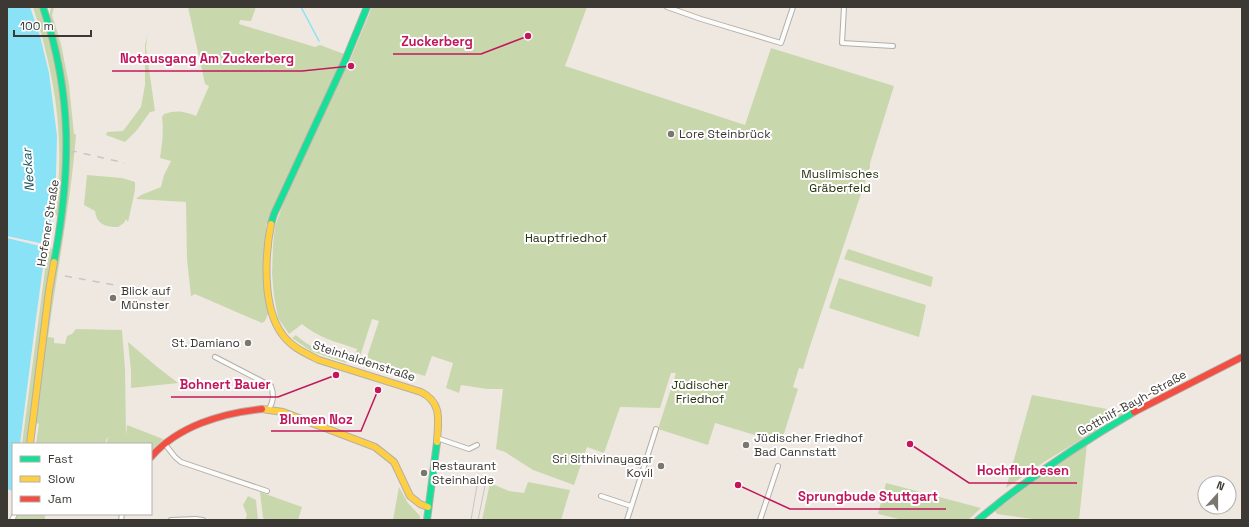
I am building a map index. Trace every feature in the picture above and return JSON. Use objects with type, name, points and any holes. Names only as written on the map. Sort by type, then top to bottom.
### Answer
[{"type":"street","name":"Hofener Straße","points":[[30,443],[48,297],[65,200],[68,161],[66,113],[61,74],[43,7]]},
{"type":"street","name":"Steinhaldenstraße","points":[[367,7],[344,63],[274,214],[269,234],[268,246],[268,296],[273,320],[280,333],[291,345],[306,355],[421,392],[430,397],[435,404],[437,411],[437,438],[427,520]]},
{"type":"street","points":[[667,7],[781,43],[793,7]]},
{"type":"street","points":[[844,7],[842,44],[893,46]]},
{"type":"street","points":[[215,357],[271,386],[273,394],[272,405],[268,410]]},
{"type":"street","name":"Gotthilf-Bayh-Straße","points":[[978,520],[1012,491],[1035,474],[1086,441],[1194,380],[1242,358]]},
{"type":"street","points":[[152,456],[179,432],[191,426],[261,409],[283,412],[375,447],[388,455],[395,464],[408,494],[418,504],[428,507]]},
{"type":"street","points":[[627,520],[656,429]]},
{"type":"street","points":[[437,438],[469,449],[477,445]]},
{"type":"street","points":[[164,444],[181,462],[267,491]]},
{"type":"street","points":[[760,520],[778,466]]},
{"type":"street","points":[[601,496],[631,506]]},
{"type":"street","points":[[171,520],[196,518],[203,520]]},
{"type":"green space","points":[[33,7],[39,7],[54,58],[59,84],[64,137],[64,163],[59,216],[54,215],[58,189],[59,162],[57,110],[53,84],[41,32]]},
{"type":"green space","points":[[51,7],[54,7],[52,15],[61,44],[69,85],[74,134],[76,134],[67,211],[48,337],[54,338],[54,343],[65,344],[67,336],[72,334],[76,329],[122,330],[125,369],[126,436],[127,425],[163,439],[152,450],[152,443],[106,443],[108,438],[117,437],[107,438],[105,443],[36,443],[39,424],[36,423],[54,274],[66,211],[70,159],[69,116],[61,59],[49,17]]},
{"type":"green space","points":[[188,7],[256,7],[251,21],[240,20],[239,24],[315,47],[320,45],[344,54],[266,225],[265,290],[268,314],[265,321],[262,323],[195,294],[191,296],[187,259],[186,202],[136,199],[141,195],[161,187],[164,175],[171,161],[160,158],[163,133],[162,117],[164,114],[173,112],[184,112],[196,116],[209,86],[205,84]]},
{"type":"green space","name":"Hauptfriedhof","points":[[372,7],[587,7],[565,66],[745,125],[771,48],[894,86],[870,167],[803,369],[799,368],[793,387],[798,389],[781,443],[715,423],[708,445],[658,429],[676,373],[671,373],[660,408],[620,407],[604,453],[587,447],[574,485],[533,470],[505,452],[496,449],[503,389],[487,389],[461,385],[459,393],[446,388],[453,363],[432,356],[425,376],[405,370],[402,379],[364,366],[379,321],[372,319],[358,363],[353,362],[357,349],[321,336],[302,324],[289,334],[278,318],[274,296],[272,274],[275,226],[283,204],[348,65]]},
{"type":"green space","points":[[147,36],[146,48],[155,111],[150,112],[137,130],[125,142],[106,135],[107,132],[123,131],[141,107],[145,85],[145,45]]},
{"type":"green space","points":[[87,175],[122,178],[135,182],[135,190],[128,222],[126,219],[124,223],[118,227],[106,226],[100,222],[95,211],[84,205]]},
{"type":"green space","points":[[48,248],[52,249],[27,443],[22,443]]},
{"type":"green space","points":[[848,249],[933,277],[931,287],[844,259]]},
{"type":"green space","points":[[839,278],[926,305],[919,337],[829,308]]},
{"type":"green space","points":[[296,335],[306,343],[324,352],[343,358],[345,354],[348,356],[347,362],[346,363],[311,351],[292,338]]},
{"type":"green space","points":[[128,342],[156,366],[178,383],[131,388]]},
{"type":"green space","points":[[1032,395],[1123,412],[1123,414],[1044,462],[1006,488]]},
{"type":"green space","points":[[1087,444],[1079,520],[1040,520],[997,514],[995,511],[1049,470]]},
{"type":"green space","points":[[528,482],[570,490],[561,520],[482,520],[490,483],[509,491],[524,493]]},
{"type":"green space","points":[[886,483],[981,508],[968,520],[903,520],[878,514]]},
{"type":"green space","points":[[399,487],[408,503],[420,516],[420,520],[393,520]]},
{"type":"green space","points":[[260,492],[302,507],[298,520],[267,520],[263,518]]},
{"type":"green space","points":[[248,496],[256,500],[258,520],[245,520],[247,515],[243,505]]},
{"type":"green space","points":[[18,515],[45,515],[45,520],[15,520]]},
{"type":"water","name":"Neckar","points":[[7,7],[30,7],[40,36],[49,73],[57,136],[56,176],[53,208],[44,259],[20,443],[12,443],[12,491],[7,489]]},
{"type":"pier","points":[[7,236],[49,245],[48,248],[7,238]]},
{"type":"waterway","points":[[301,7],[319,41]]},
{"type":"tram line","points":[[471,520],[479,474]]},
{"type":"tram line","points":[[478,520],[487,476]]},
{"type":"railway","points":[[72,154],[73,151],[125,163]]},
{"type":"railway","points":[[65,276],[114,285]]},
{"type":"traffic: fast","points":[[43,7],[60,71],[66,134],[64,197],[54,262]]},
{"type":"traffic: fast","points":[[271,224],[274,214],[344,63],[367,7]]},
{"type":"traffic: fast","points":[[978,520],[1015,490],[1093,437],[1134,412]]},
{"type":"traffic: fast","points":[[427,520],[437,442]]},
{"type":"traffic: slow","points":[[271,224],[267,250],[268,296],[271,310],[282,334],[294,346],[319,360],[421,392],[428,396],[436,407],[438,413],[437,442]]},
{"type":"traffic: slow","points":[[30,443],[54,262]]},
{"type":"traffic: slow","points":[[262,409],[283,412],[375,447],[394,462],[410,496],[420,504],[428,507]]},
{"type":"traffic: jam","points":[[1134,412],[1242,357]]},
{"type":"traffic: jam","points":[[152,456],[162,446],[187,429],[216,418],[262,409]]},
{"type":"place","name":"Zuckerberg","points":[[528,36]]},
{"type":"place","name":"Notausgang Am Zuckerberg","points":[[351,66]]},
{"type":"place","name":"Lore Steinbrück","points":[[671,134]]},
{"type":"place","name":"Blick auf Münster","points":[[113,298]]},
{"type":"place","name":"St. Damiano","points":[[248,343]]},
{"type":"place","name":"Bohnert Bauer","points":[[336,375]]},
{"type":"place","name":"Blumen Noz","points":[[378,390]]},
{"type":"place","name":"Hochflurbesen","points":[[910,444]]},
{"type":"place","name":"Jüdischer Friedhof Bad Cannstatt","points":[[746,445]]},
{"type":"place","name":"Sri Sithivinayagar Kovil","points":[[661,466]]},
{"type":"place","name":"Restaurant Steinhalde","points":[[424,473]]},
{"type":"place","name":"Sprungbude Stuttgart","points":[[738,485]]},
{"type":"park label","name":"Muslimisches Gräberfeld","points":[[840,181]]},
{"type":"park label","name":"Jüdischer Friedhof","points":[[700,392]]}]
